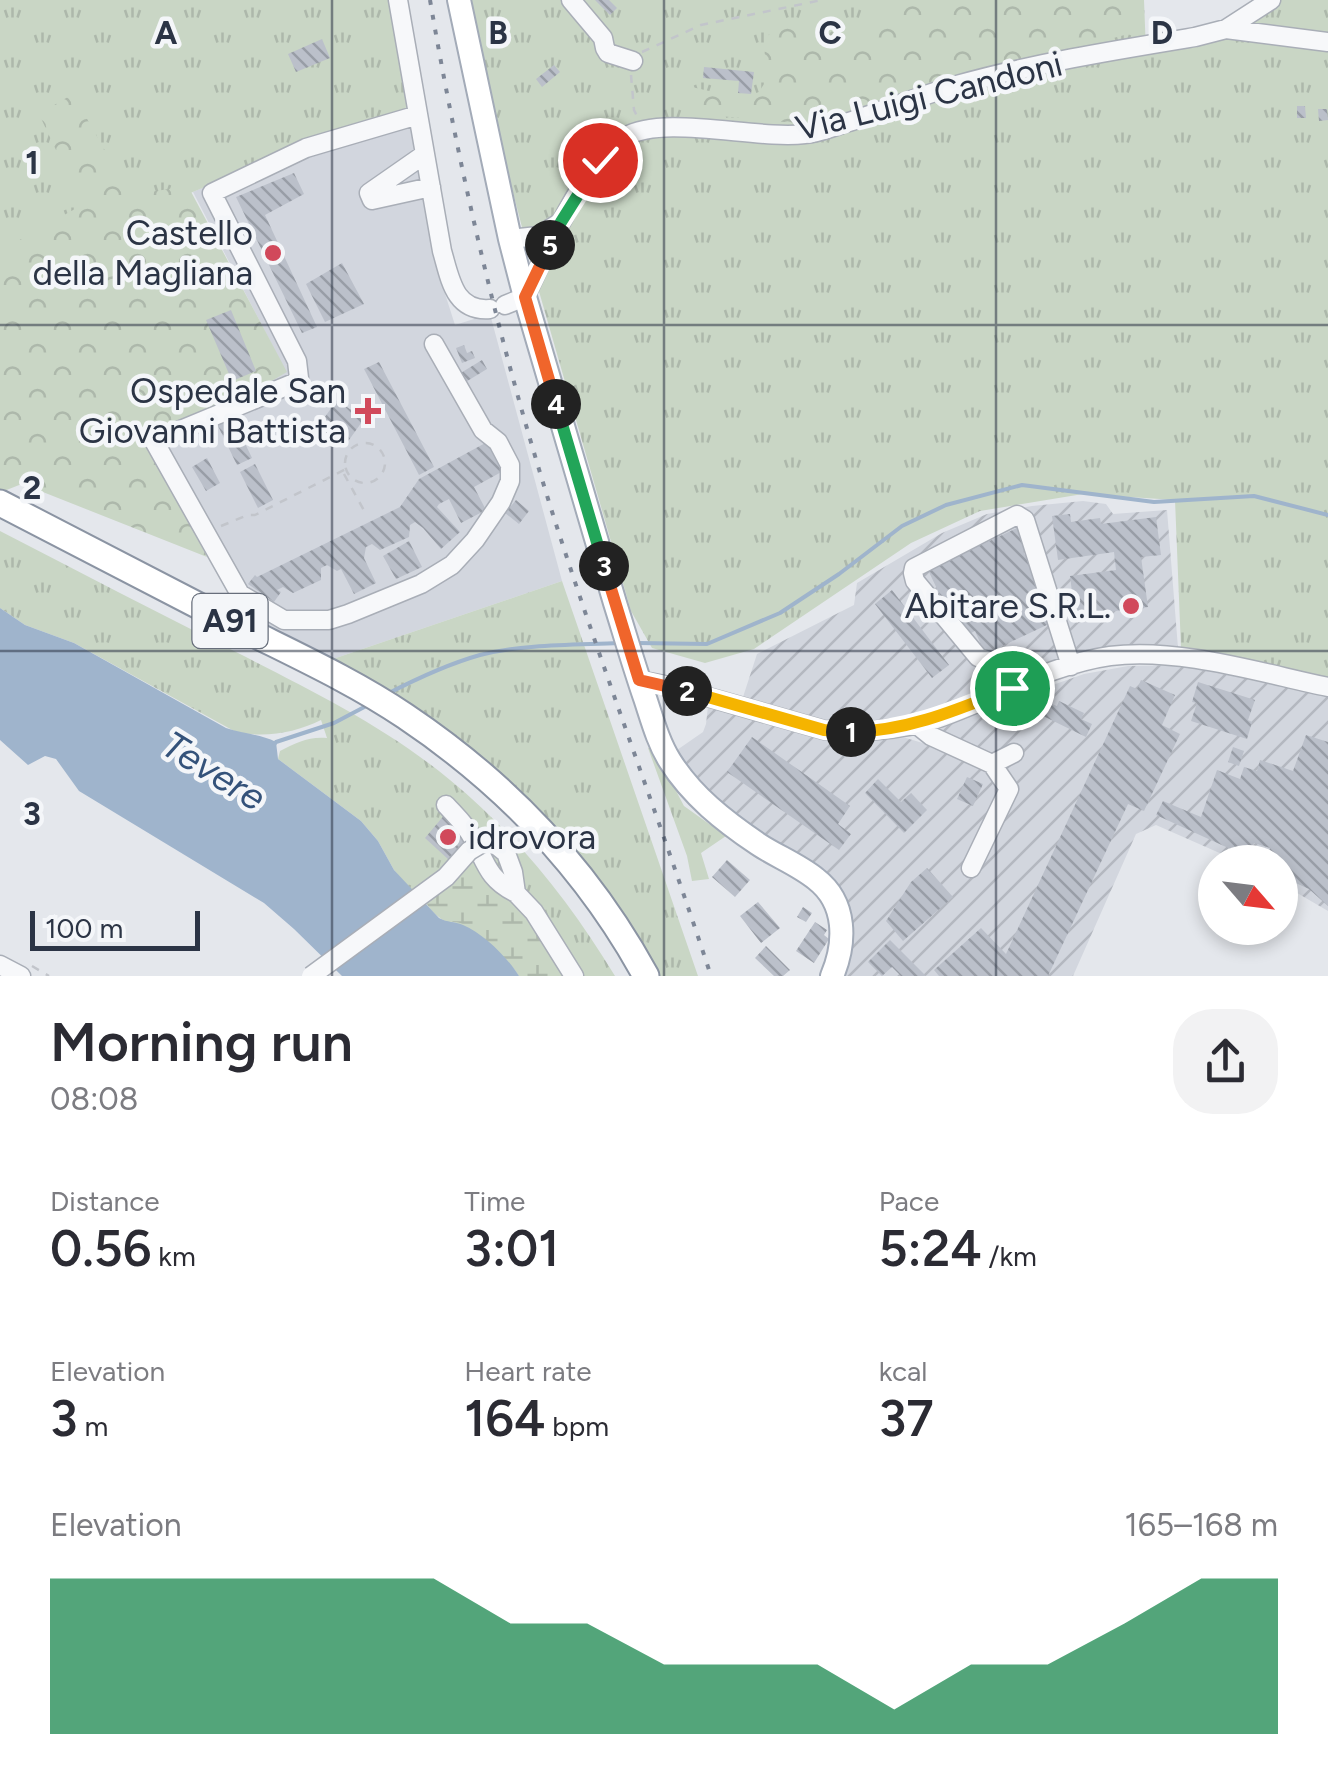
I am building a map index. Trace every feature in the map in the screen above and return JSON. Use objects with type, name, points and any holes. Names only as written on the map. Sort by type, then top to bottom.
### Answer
[{"type":"highway","name":"A91","points":[[0,503],[341,678],[405,716],[468,761],[537,838],[627,976]]},
{"type":"highway","name":"A91","points":[[0,522],[283,666],[413,740],[580,876],[646,976]]},
{"type":"main road","points":[[460,1],[510,239],[507,303],[620,618],[659,740],[694,793],[723,820],[812,876],[829,893],[837,908],[842,937],[832,976]]},
{"type":"street","points":[[398,0],[442,251],[451,283],[466,306],[480,310],[507,303],[600,160],[622,138],[642,129]]},
{"type":"street","points":[[571,0],[603,38],[608,53],[634,60]]},
{"type":"street","name":"Via Luigi Candoni","points":[[642,129],[805,134],[990,76],[1226,29],[1271,0]]},
{"type":"street","points":[[1226,29],[1328,42]]},
{"type":"street","points":[[418,115],[306,148],[212,193],[300,371],[294,383],[154,441],[240,594],[284,620],[329,620],[421,584],[452,566],[475,540],[501,502],[510,481],[510,465],[498,442],[483,430],[434,344]]},
{"type":"street","points":[[425,154],[370,193],[372,200],[431,188]]},
{"type":"street","points":[[510,239],[538,236],[561,222]]},
{"type":"street","points":[[1012,688],[1000,665],[978,657],[913,573],[914,568],[1017,515],[1025,520],[1072,666]]},
{"type":"street","points":[[636,672],[669,686],[824,730],[873,732],[932,720],[1072,666],[1109,656],[1187,658],[1328,687]]},
{"type":"street","points":[[916,724],[931,736],[992,764],[1009,789],[971,868]]},
{"type":"street","points":[[992,764],[1014,753]]},
{"type":"street","points":[[446,805],[471,834],[489,872],[534,912],[574,976]]},
{"type":"street","points":[[312,976],[446,877],[469,851],[484,842],[495,844],[506,853],[516,893]]},
{"type":"street","points":[[0,965],[21,976]]},
{"type":"path","points":[[642,129],[634,110],[631,65],[638,53],[701,25],[822,0]]},
{"type":"path","points":[[345,471],[352,478],[369,482],[385,467],[384,456],[372,444],[361,443],[346,458],[345,471],[366,514]]},
{"type":"path","points":[[206,533],[345,471]]},
{"type":"shaded area","name":"Ospedale San Giovanni Battista","points":[[410,107],[432,253],[455,325],[490,314],[562,581],[333,659],[235,607],[153,450],[286,372],[193,192],[306,141]]},
{"type":"shaded area","points":[[1083,501],[1106,504],[1113,514],[1167,510],[1178,648],[1085,651],[916,715],[854,725],[743,697],[757,654],[854,605],[857,583],[942,533],[987,514]]},
{"type":"shaded area","points":[[1179,665],[1328,695],[1328,911],[1298,894],[1298,845],[1201,845],[1156,825],[1136,834],[1073,976],[844,976],[853,929],[848,902],[840,889],[827,874],[710,802],[678,756],[677,750],[703,732],[708,706],[832,741],[906,738],[926,744],[949,721],[1084,674],[1128,666]]},
{"type":"green space","points":[[0,0],[392,0],[410,107],[394,119],[224,179],[109,227],[184,420],[4,491],[0,489]]},
{"type":"green space","points":[[463,0],[1144,0],[1146,52],[1278,0],[1328,0],[1328,678],[1181,648],[1175,500],[1083,494],[980,511],[911,543],[754,649],[705,663],[652,648],[631,611],[536,281]]},
{"type":"green space","points":[[896,0],[1137,0],[1128,34],[822,119],[796,123],[697,114],[674,99],[668,88],[683,85],[753,101],[766,81],[764,37],[806,19],[849,40],[881,25]]},
{"type":"green space","points":[[73,94],[130,195],[188,186],[287,372],[154,450],[207,557],[0,473],[0,251],[82,205],[39,114]]},
{"type":"green space","points":[[0,531],[319,695],[425,761],[474,801],[520,847],[561,896],[615,976],[519,976],[408,887],[361,821],[278,759],[280,751],[297,743],[327,738],[321,720],[278,733],[234,731],[74,643],[25,625],[0,608]]},
{"type":"green space","points":[[562,581],[698,976],[656,976],[551,825],[513,785],[443,726],[333,659]]},
{"type":"green space","points":[[653,747],[684,806],[726,836],[701,853],[709,879],[692,881],[687,856],[648,748]]},
{"type":"green space","points":[[457,871],[487,879],[497,900],[525,923],[536,926],[569,976],[519,976],[475,932],[435,914],[422,899]]},
{"type":"water","name":"Tevere","points":[[0,608],[25,625],[74,643],[226,728],[276,742],[278,759],[361,821],[394,870],[439,918],[479,934],[519,976],[342,976],[264,903],[79,791],[56,759],[45,756],[28,765],[0,740]]},
{"type":"building","points":[[595,0],[609,0],[617,8],[610,15]]},
{"type":"building","points":[[322,39],[330,58],[296,72],[288,54]]},
{"type":"building","points":[[554,65],[560,72],[542,87],[536,79]]},
{"type":"building","points":[[704,67],[754,72],[751,94],[738,93],[739,81],[703,78]]},
{"type":"building","points":[[1297,106],[1305,106],[1306,118],[1297,118]]},
{"type":"building","points":[[1318,109],[1327,109],[1328,120],[1319,121]]},
{"type":"building","name":"Castello della Magliana","points":[[294,173],[304,194],[265,215],[317,327],[302,333],[236,197]]},
{"type":"building","points":[[342,263],[364,304],[325,322],[306,284]]},
{"type":"building","points":[[231,310],[256,371],[232,381],[206,320]]},
{"type":"building","points":[[464,345],[475,358],[462,363],[456,348]]},
{"type":"building","points":[[482,360],[487,369],[464,383],[459,374]]},
{"type":"building","points":[[379,362],[434,467],[419,475],[364,369]]},
{"type":"building","points":[[337,400],[364,419],[344,447],[317,428]]},
{"type":"building","points":[[232,416],[252,458],[237,465],[217,424]]},
{"type":"building","points":[[489,441],[505,470],[474,487],[486,510],[461,523],[449,499],[439,504],[437,507],[460,532],[441,549],[415,522],[410,525],[409,537],[380,550],[372,544],[366,547],[364,558],[376,583],[354,594],[341,569],[337,571],[327,565],[321,568],[321,580],[293,593],[283,587],[277,590],[281,592],[274,602],[248,584],[255,575],[400,507],[419,479]]},
{"type":"building","points":[[207,458],[220,483],[206,491],[192,467]]},
{"type":"building","points":[[255,464],[273,500],[258,508],[240,472]]},
{"type":"building","points":[[516,500],[529,511],[519,524],[505,513]]},
{"type":"building","points":[[1070,514],[1071,522],[1100,518],[1101,524],[1156,517],[1161,555],[1141,557],[1148,607],[1075,616],[1070,576],[1116,570],[1114,552],[1058,560],[1052,516]]},
{"type":"building","points":[[1021,526],[1031,548],[1023,551],[1045,598],[1038,601],[1049,624],[985,654],[975,631],[967,635],[956,613],[950,616],[928,570]]},
{"type":"building","points":[[409,541],[422,567],[396,579],[383,556]]},
{"type":"building","points":[[892,590],[949,665],[932,678],[875,604]]},
{"type":"building","points":[[1141,680],[1175,695],[1162,725],[1180,734],[1144,811],[1128,804],[1048,976],[939,976],[934,970],[981,928],[1006,954],[1130,686],[1137,689]]},
{"type":"building","points":[[1198,682],[1255,700],[1247,739],[1191,721]]},
{"type":"building","points":[[1059,701],[1084,713],[1081,719],[1092,724],[1086,737],[1041,715],[1047,702],[1057,706]]},
{"type":"building","points":[[1306,735],[1328,742],[1328,906],[1298,884],[1298,845],[1222,845],[1156,815],[1163,801],[1201,817],[1217,770],[1240,779],[1244,767],[1257,771],[1260,760],[1293,771]]},
{"type":"building","points":[[752,737],[850,806],[838,824],[851,834],[839,850],[727,772]]},
{"type":"building","points":[[1233,747],[1244,751],[1239,766],[1228,762]]},
{"type":"building","points":[[967,777],[983,784],[973,806],[957,799]]},
{"type":"building","points":[[878,779],[901,802],[911,793],[927,810],[904,833],[865,793]]},
{"type":"building","name":"idrovora","points":[[446,813],[471,835],[449,860],[425,838]]},
{"type":"building","points":[[727,860],[750,880],[735,897],[712,877]]},
{"type":"building","points":[[927,868],[953,897],[903,941],[886,921],[911,882]]},
{"type":"building","points":[[758,902],[780,928],[761,943],[740,916]]},
{"type":"building","points":[[803,907],[812,913],[806,922],[797,917]]},
{"type":"building","points":[[815,922],[827,930],[824,935],[829,939],[814,963],[796,951]]},
{"type":"building","points":[[890,940],[926,976],[901,976],[892,967],[882,976],[868,962]]},
{"type":"building","points":[[766,946],[790,970],[783,976],[774,976],[755,958]]},
{"type":"waterway","points":[[638,643],[707,644],[780,613],[902,526],[946,505],[1022,485],[1154,502],[1254,496],[1328,515]]},
{"type":"waterway","points":[[387,694],[432,672],[496,651],[619,643]]},
{"type":"waterway","points":[[274,745],[334,723],[370,704]]},
{"type":"railway","points":[[430,0],[481,253],[530,440],[711,976]]},
{"type":"place","name":"Castello della Magliana","points":[[273,253]]},
{"type":"place","name":"Ospedale San Giovanni Battista","points":[[368,411]]},
{"type":"place","name":"Abitare S.R.L.","points":[[1131,606]]},
{"type":"place","name":"idrovora","points":[[448,837]]},
{"type":"route","points":[[600,160],[561,222],[525,297],[639,680],[824,730],[849,732],[873,732],[932,720],[1012,688]]}]
